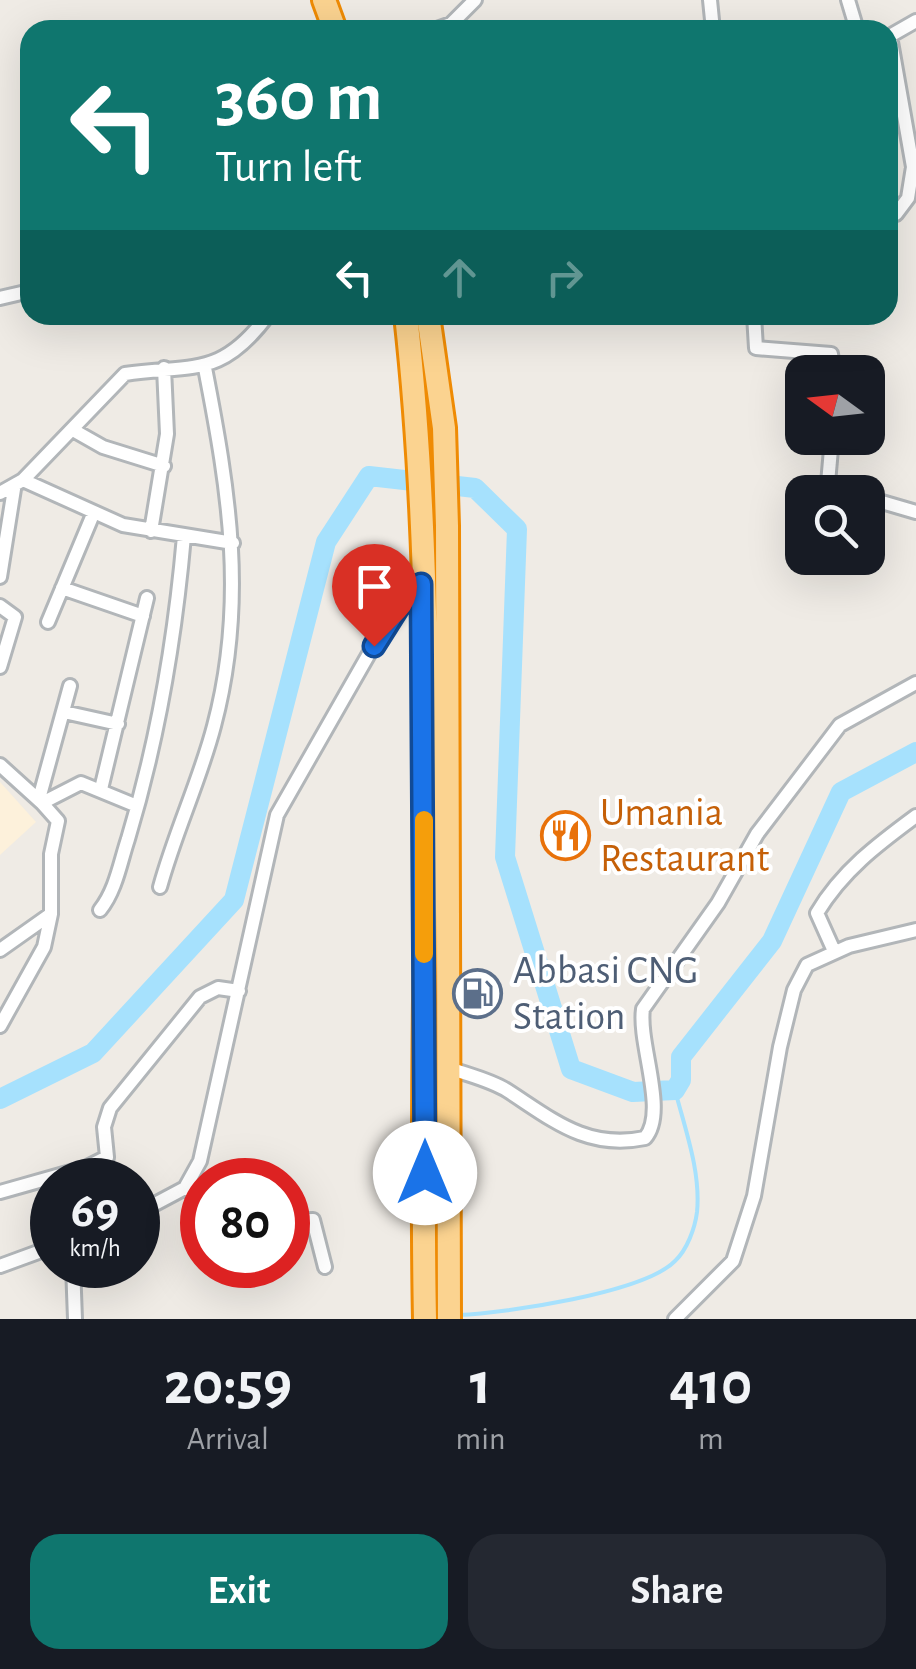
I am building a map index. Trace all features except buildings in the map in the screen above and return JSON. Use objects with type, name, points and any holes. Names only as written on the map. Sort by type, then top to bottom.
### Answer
[{"type":"highway","points":[[407,325],[421,584],[425,1319]]},
{"type":"highway","points":[[429,325],[444,428],[447,526],[449,1319]]},
{"type":"street","points":[[455,20],[474,0]]},
{"type":"street","points":[[898,84],[914,167],[908,198],[898,209]]},
{"type":"street","points":[[0,493],[19,484],[125,374],[164,368],[205,368],[243,343],[259,325]]},
{"type":"street","points":[[755,325],[756,348],[831,355]]},
{"type":"street","points":[[152,531],[164,466],[168,392],[164,368]]},
{"type":"street","points":[[160,886],[214,725],[234,611],[233,543],[205,368]]},
{"type":"street","points":[[73,430],[103,448],[164,466]]},
{"type":"street","points":[[19,484],[152,531],[233,543]]},
{"type":"street","points":[[0,577],[19,484]]},
{"type":"street","points":[[885,503],[916,512]]},
{"type":"street","points":[[48,622],[94,512]]},
{"type":"street","points":[[100,910],[112,891],[137,806],[170,656],[184,536]]},
{"type":"street","points":[[201,1158],[270,841],[290,786],[390,617],[421,584],[448,583]]},
{"type":"street","points":[[62,588],[144,616]]},
{"type":"street","points":[[101,789],[148,598]]},
{"type":"street","points":[[0,606],[15,617],[0,667]]},
{"type":"street","points":[[449,1068],[504,1088],[549,1121],[592,1140],[644,1138],[654,1111],[641,1024],[643,1009],[697,935],[757,834],[840,725],[916,683]]},
{"type":"street","points":[[40,801],[70,686]]},
{"type":"street","points":[[64,712],[118,724]]},
{"type":"street","points":[[0,764],[58,821]]},
{"type":"street","points":[[40,801],[81,783],[137,806]]},
{"type":"street","points":[[0,1026],[44,947],[51,914],[51,854],[70,791]]},
{"type":"street","points":[[834,952],[818,913],[830,890],[866,853],[916,816]]},
{"type":"street","points":[[0,950],[51,914]]},
{"type":"street","points":[[675,1319],[733,1261],[754,1196],[764,1121],[794,990],[806,965],[834,952],[916,930]]},
{"type":"street","points":[[0,1192],[84,1168],[107,1157],[104,1127],[110,1108],[200,997],[218,988],[240,991]]},
{"type":"street","points":[[310,1220],[326,1267]]},
{"type":"street","points":[[0,1266],[30,1255]]},
{"type":"street","points":[[74,1288],[75,1319]]},
{"type":"shaded area","points":[[0,782],[36,822],[0,855]]},
{"type":"waterway","points":[[0,1099],[93,1053],[234,900],[326,542],[369,476],[475,488],[517,529],[505,857],[571,1069],[633,1092],[675,1090],[681,1080],[681,1057],[772,941],[841,792],[916,752]]},
{"type":"waterway","points":[[459,1315],[605,1292],[635,1283],[675,1261],[692,1232],[698,1197],[675,1090]]},
{"type":"slow traffic","points":[[424,820],[424,954]]},
{"type":"place","name":"Umania Restaurant","points":[[565,836]]},
{"type":"place","name":"Abbasi CNG Station","points":[[478,994]]},
{"type":"route","points":[[374,646],[408,592],[421,584],[425,1173]]}]
